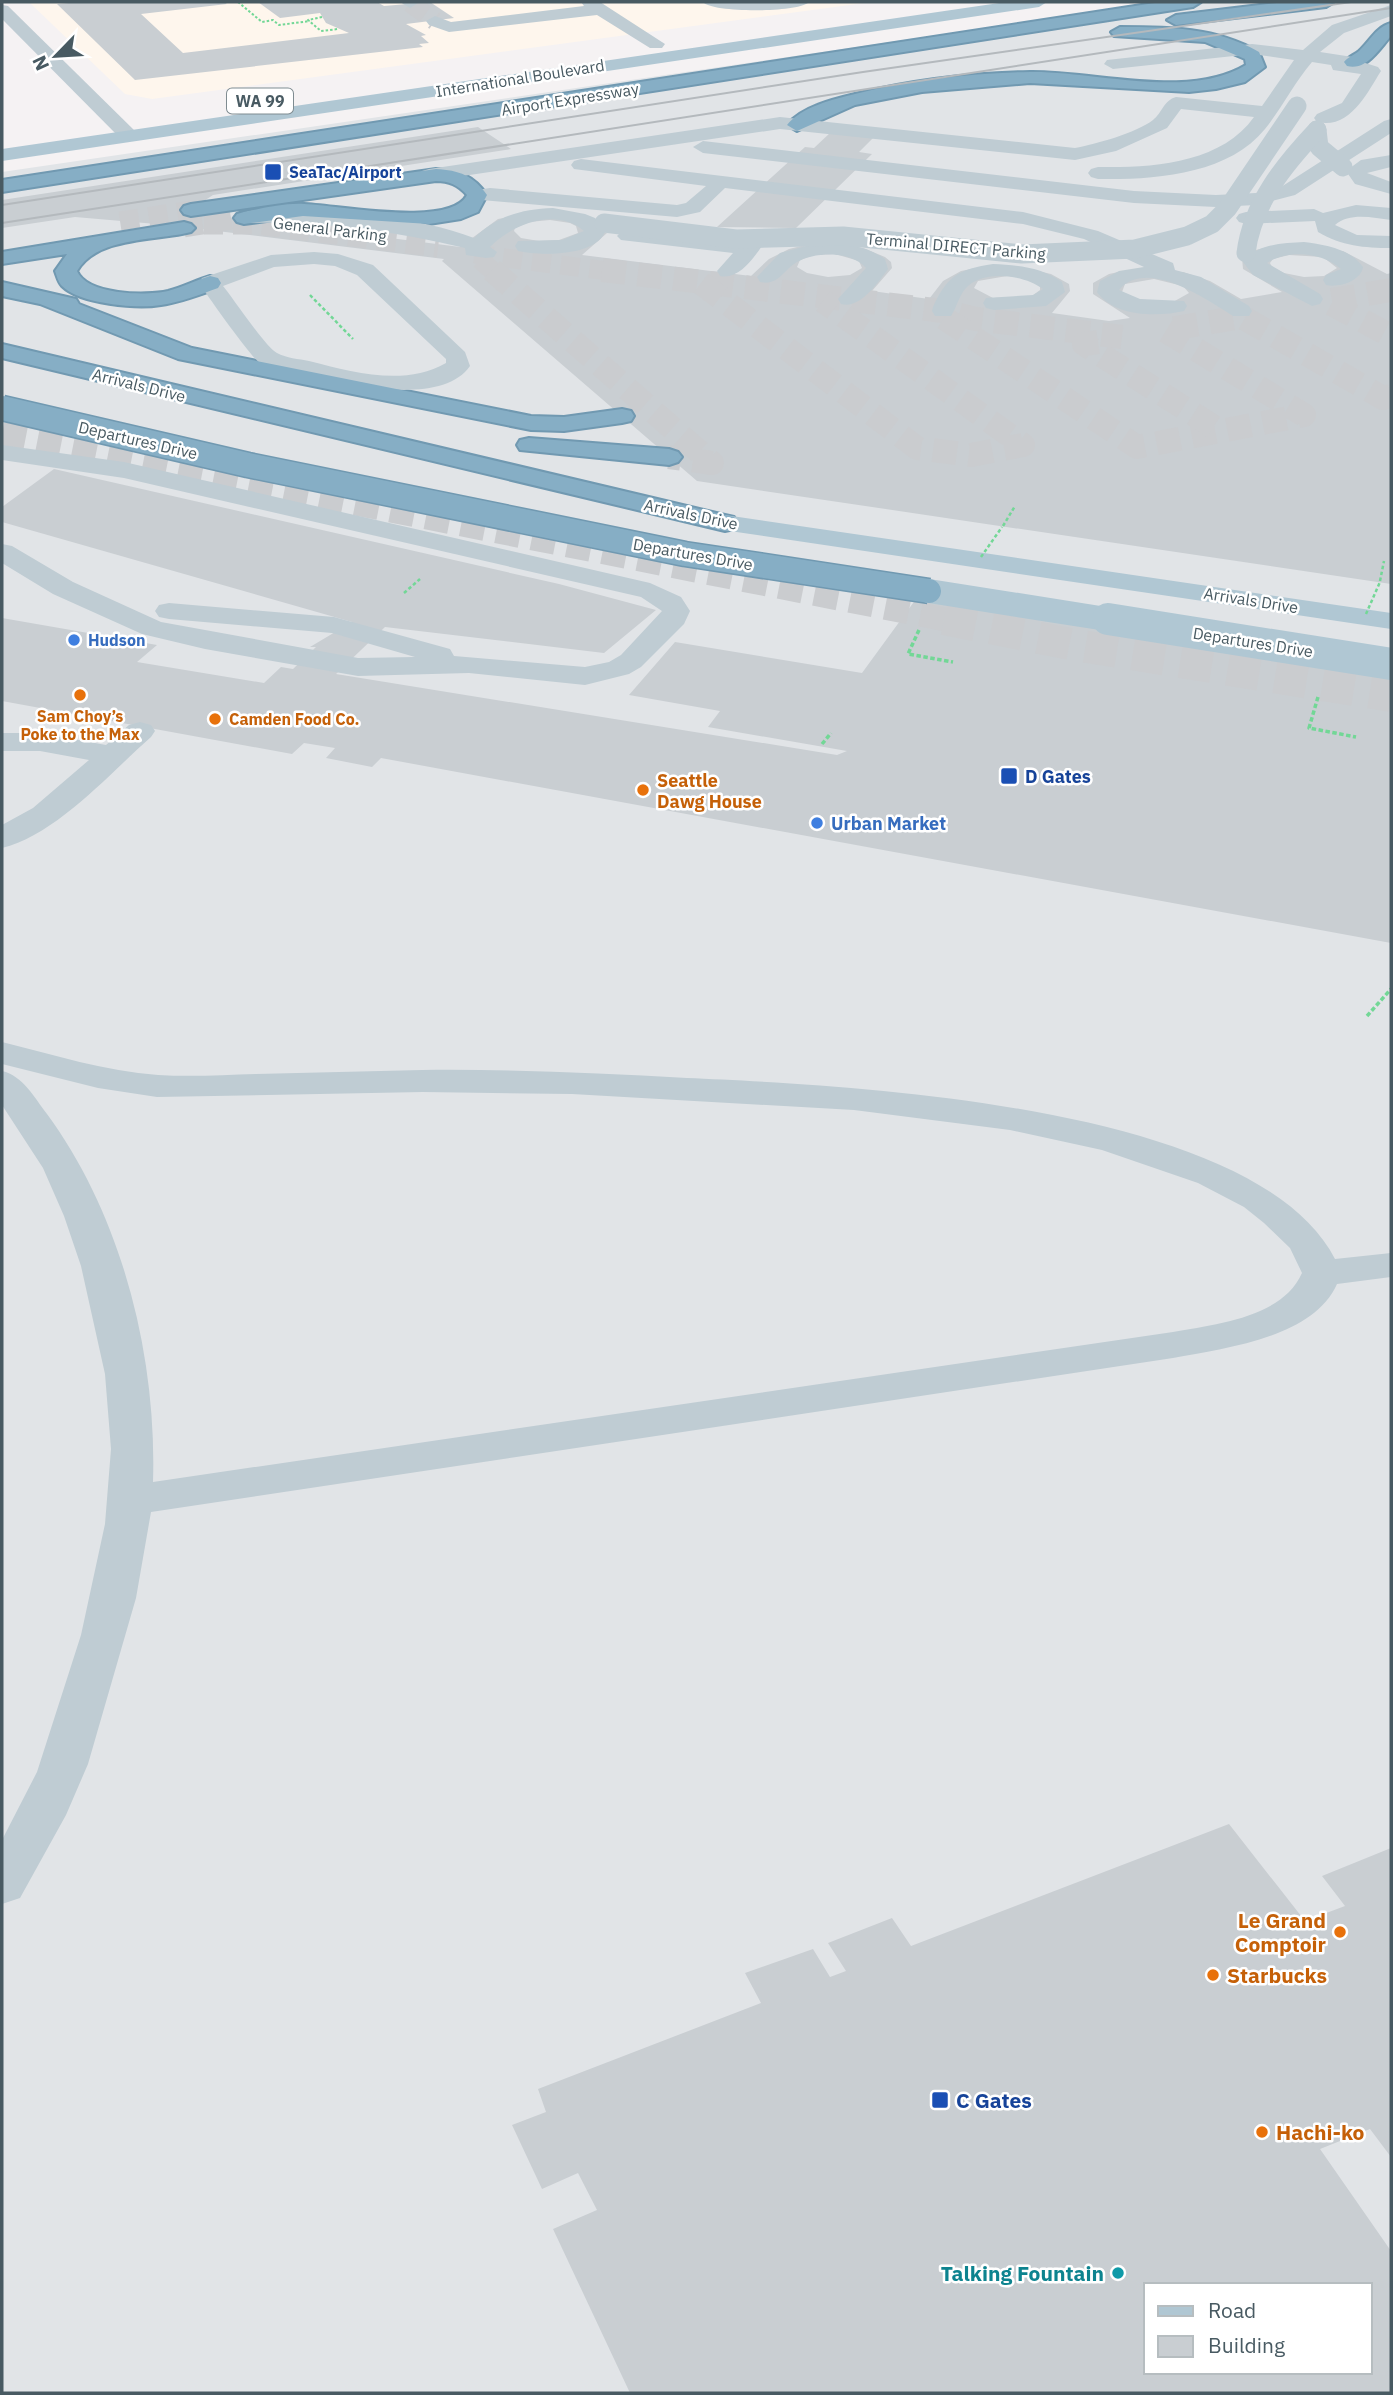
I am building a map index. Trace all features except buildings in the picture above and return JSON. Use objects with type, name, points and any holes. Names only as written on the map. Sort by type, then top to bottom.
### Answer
[{"type":"highway","points":[[1139,11],[1193,2]]},
{"type":"highway","points":[[1139,11],[1216,2]]},
{"type":"highway","points":[[663,85],[878,62],[1049,36],[1326,2]]},
{"type":"highway","name":"Airport Expressway","points":[[2,186],[1139,11]]},
{"type":"highway","points":[[1347,60],[1367,57],[1374,44],[1391,28]]},
{"type":"highway","points":[[797,125],[818,112],[855,99],[974,81],[1035,78],[1166,86],[1224,82],[1250,73],[1256,67],[1253,56],[1244,50],[1213,39],[1165,32],[1049,36]]},
{"type":"highway","points":[[2,240],[182,224],[429,175],[449,175],[462,179],[477,195],[476,203],[471,208],[437,218],[300,210],[250,219]]},
{"type":"highway","points":[[2,258],[118,230]]},
{"type":"highway","points":[[118,230],[74,259],[66,271],[70,281],[86,291],[139,302],[173,298],[210,283]]},
{"type":"highway","points":[[2,289],[185,331],[267,358]]},
{"type":"highway","points":[[44,298],[159,344],[217,361],[531,423],[564,424],[622,416]]},
{"type":"highway","name":"Arrivals Drive","points":[[2,351],[725,523]]},
{"type":"highway","name":"Departures Drive","points":[[2,408],[248,465],[671,551],[929,591]]},
{"type":"highway","points":[[317,428],[480,441]]},
{"type":"highway","points":[[507,443],[669,457]]},
{"type":"main road","name":"International Boulevard","points":[[2,138],[941,2]]},
{"type":"main road","name":"International Boulevard","points":[[2,155],[1039,2]]},
{"type":"main road","points":[[656,44],[675,47],[776,40]]},
{"type":"main road","points":[[621,62],[658,51],[660,46],[656,44]]},
{"type":"main road","name":"Arrivals Drive","points":[[725,523],[1391,621]]},
{"type":"main road","name":"Departures Drive","points":[[929,591],[1391,664]]},
{"type":"street","points":[[711,2],[759,5],[801,2]]},
{"type":"street","points":[[435,20],[449,27],[622,3]]},
{"type":"street","points":[[595,6],[656,44]]},
{"type":"street","points":[[2,10],[128,136]]},
{"type":"street","points":[[678,138],[1129,174],[1191,163],[1230,148],[1256,128],[1309,55],[1336,30],[1383,13]]},
{"type":"street","points":[[1246,253],[1248,236],[1260,206],[1343,68],[1356,30],[1383,13]]},
{"type":"street","points":[[1113,64],[1244,50],[1347,60],[1372,71],[1349,107],[1320,105]]},
{"type":"street","points":[[706,133],[986,164],[1065,168],[1101,149],[1150,130],[1160,124],[1176,103],[1266,112]]},
{"type":"street","points":[[1320,105],[1319,147],[1342,167]]},
{"type":"street","name":"Terminal DIRECT Parking","points":[[604,223],[729,238],[843,236],[1022,254],[1135,249],[1180,239],[1212,224],[1320,105]]},
{"type":"street","points":[[429,175],[773,123],[1065,168]]},
{"type":"street","points":[[752,126],[1000,153],[1065,168],[1098,213],[1102,240]]},
{"type":"street","points":[[625,146],[1088,197],[1177,201],[1240,200],[1288,191],[1388,129]]},
{"type":"street","points":[[730,130],[1065,168]]},
{"type":"street","points":[[649,142],[1098,213]]},
{"type":"street","points":[[600,150],[1098,213]]},
{"type":"street","points":[[577,153],[1150,218],[1314,215]]},
{"type":"street","points":[[554,157],[975,205],[1098,213]]},
{"type":"street","points":[[528,161],[1023,218],[1098,213],[1177,201]]},
{"type":"street","points":[[1391,161],[1368,164],[1356,171],[1362,180],[1391,188]]},
{"type":"street","points":[[497,166],[528,166],[1069,231],[1102,240],[1165,268]]},
{"type":"street","points":[[993,187],[1098,213]]},
{"type":"street","points":[[477,195],[560,202],[596,202],[677,211],[693,208],[715,188]]},
{"type":"street","points":[[975,205],[1031,216],[1098,213]]},
{"type":"street","points":[[1002,265],[1108,259],[1165,251],[1229,230],[1260,206]]},
{"type":"street","points":[[628,236],[724,247],[751,246],[911,212]]},
{"type":"street","points":[[1391,214],[1351,212],[1328,218],[1324,223],[1325,228],[1343,238],[1391,242]]},
{"type":"street","points":[[250,219],[287,216],[338,221],[417,231],[466,242]]},
{"type":"street","points":[[486,252],[474,250],[500,227],[520,218],[568,216],[581,220],[594,229],[594,234],[578,243],[550,247],[526,246]]},
{"type":"street","name":"General Parking","points":[[250,219],[405,239]]},
{"type":"street","points":[[728,271],[751,246]]},
{"type":"street","points":[[1312,299],[1261,271],[1254,262],[1261,256],[1280,250],[1324,252],[1343,258],[1352,267],[1352,272],[1347,276],[1334,280]]},
{"type":"street","points":[[768,277],[783,261],[802,252],[848,251],[872,259],[877,264],[877,269],[849,299]]},
{"type":"street","points":[[314,258],[346,262],[374,277],[457,357],[459,362],[452,371],[437,378],[398,384],[267,358],[210,283],[279,260],[314,258]]},
{"type":"street","points":[[943,311],[960,282],[978,273],[1025,273],[1049,281],[1054,287],[1054,292],[1038,301],[994,303]]},
{"type":"street","points":[[1176,306],[1152,307],[1124,302],[1108,292],[1108,286],[1124,277],[1170,275],[1196,283],[1241,311]]},
{"type":"street","points":[[2,453],[124,470],[650,592],[671,603],[676,611],[674,618],[631,662],[604,673],[568,676],[469,664],[358,667],[152,628],[106,609],[2,552]]},
{"type":"street","points":[[2,472],[48,463],[82,464]]},
{"type":"street","points":[[36,573],[81,591],[176,612],[334,625],[469,664]]},
{"type":"street","points":[[2,838],[44,815],[140,731]]},
{"type":"street","points":[[2,742],[40,741],[113,755]]},
{"type":"street","points":[[2,1053],[109,1080],[157,1086],[552,1082],[880,1099],[967,1111],[1060,1127],[1197,1168],[1229,1184],[1279,1216],[1298,1233],[1312,1251],[1322,1273],[1314,1294],[1294,1309],[1226,1334],[1173,1345],[131,1500]]},
{"type":"street","points":[[2,1082],[23,1105],[65,1170],[98,1254],[117,1319],[131,1413],[131,1500],[117,1581],[94,1670],[60,1773],[2,1884]]},
{"type":"street","points":[[1322,1273],[1391,1265]]},
{"type":"path","points":[[238,2],[262,22],[273,20],[279,25],[322,17]]},
{"type":"path","points":[[310,21],[321,31],[338,29]]},
{"type":"path","points":[[1002,527],[1015,506]]},
{"type":"path","points":[[1380,582],[1384,561]]},
{"type":"path","points":[[404,593],[419,579]]},
{"type":"path","points":[[920,628],[908,654],[953,662]]},
{"type":"path","points":[[1318,696],[1309,728],[1356,737]]},
{"type":"path","points":[[822,744],[831,733]]},
{"type":"path","points":[[1367,1016],[1391,989]]},
{"type":"shaded area","points":[[29,2],[872,2],[152,99],[125,94]]},
{"type":"shaded area","points":[[1164,2],[1391,2],[1391,2393],[2,2393],[2,172]]},
{"type":"tunnel","points":[[410,3],[435,21]]},
{"type":"tunnel","points":[[120,221],[191,210]]},
{"type":"tunnel","points":[[184,228],[244,218]]},
{"type":"tunnel","points":[[204,225],[256,225],[438,248]]},
{"type":"tunnel","points":[[494,272],[473,254],[616,272]]},
{"type":"tunnel","points":[[492,270],[712,463],[669,457]]},
{"type":"tunnel","points":[[602,270],[943,311],[976,319],[1122,337]]},
{"type":"tunnel","points":[[701,283],[917,448],[971,455],[1023,445],[823,301]]},
{"type":"tunnel","points":[[1391,290],[1326,301],[1391,336]]},
{"type":"tunnel","points":[[944,318],[1137,447],[1304,415],[1164,330],[1242,317],[1383,398],[1391,396]]},
{"type":"tunnel","points":[[1098,342],[1084,344],[1220,431]]},
{"type":"tunnel","points":[[2,434],[953,621]]},
{"type":"tunnel","points":[[944,619],[1075,645],[1391,696]]},
{"type":"tram line","points":[[2,205],[863,72],[1351,2]]},
{"type":"tram line","points":[[2,223],[1391,8]]},
{"type":"place","name":"SeaTac/Airport","points":[[273,172]]},
{"type":"place","name":"Hudson","points":[[74,640]]},
{"type":"place","name":"Sam Choy’s Poke to the Max","points":[[80,695]]},
{"type":"place","name":"Camden Food Co.","points":[[215,719]]},
{"type":"place","name":"D Gates","points":[[1009,776]]},
{"type":"place","name":"Seattle Dawg House","points":[[643,790]]},
{"type":"place","name":"Urban Market","points":[[817,823]]},
{"type":"place","name":"Le Grand Comptoir","points":[[1340,1932]]},
{"type":"place","name":"Starbucks","points":[[1213,1975]]},
{"type":"place","name":"C Gates","points":[[940,2100]]},
{"type":"place","name":"Hachi-ko","points":[[1262,2132]]},
{"type":"place","name":"Talking Fountain","points":[[1118,2273]]}]
